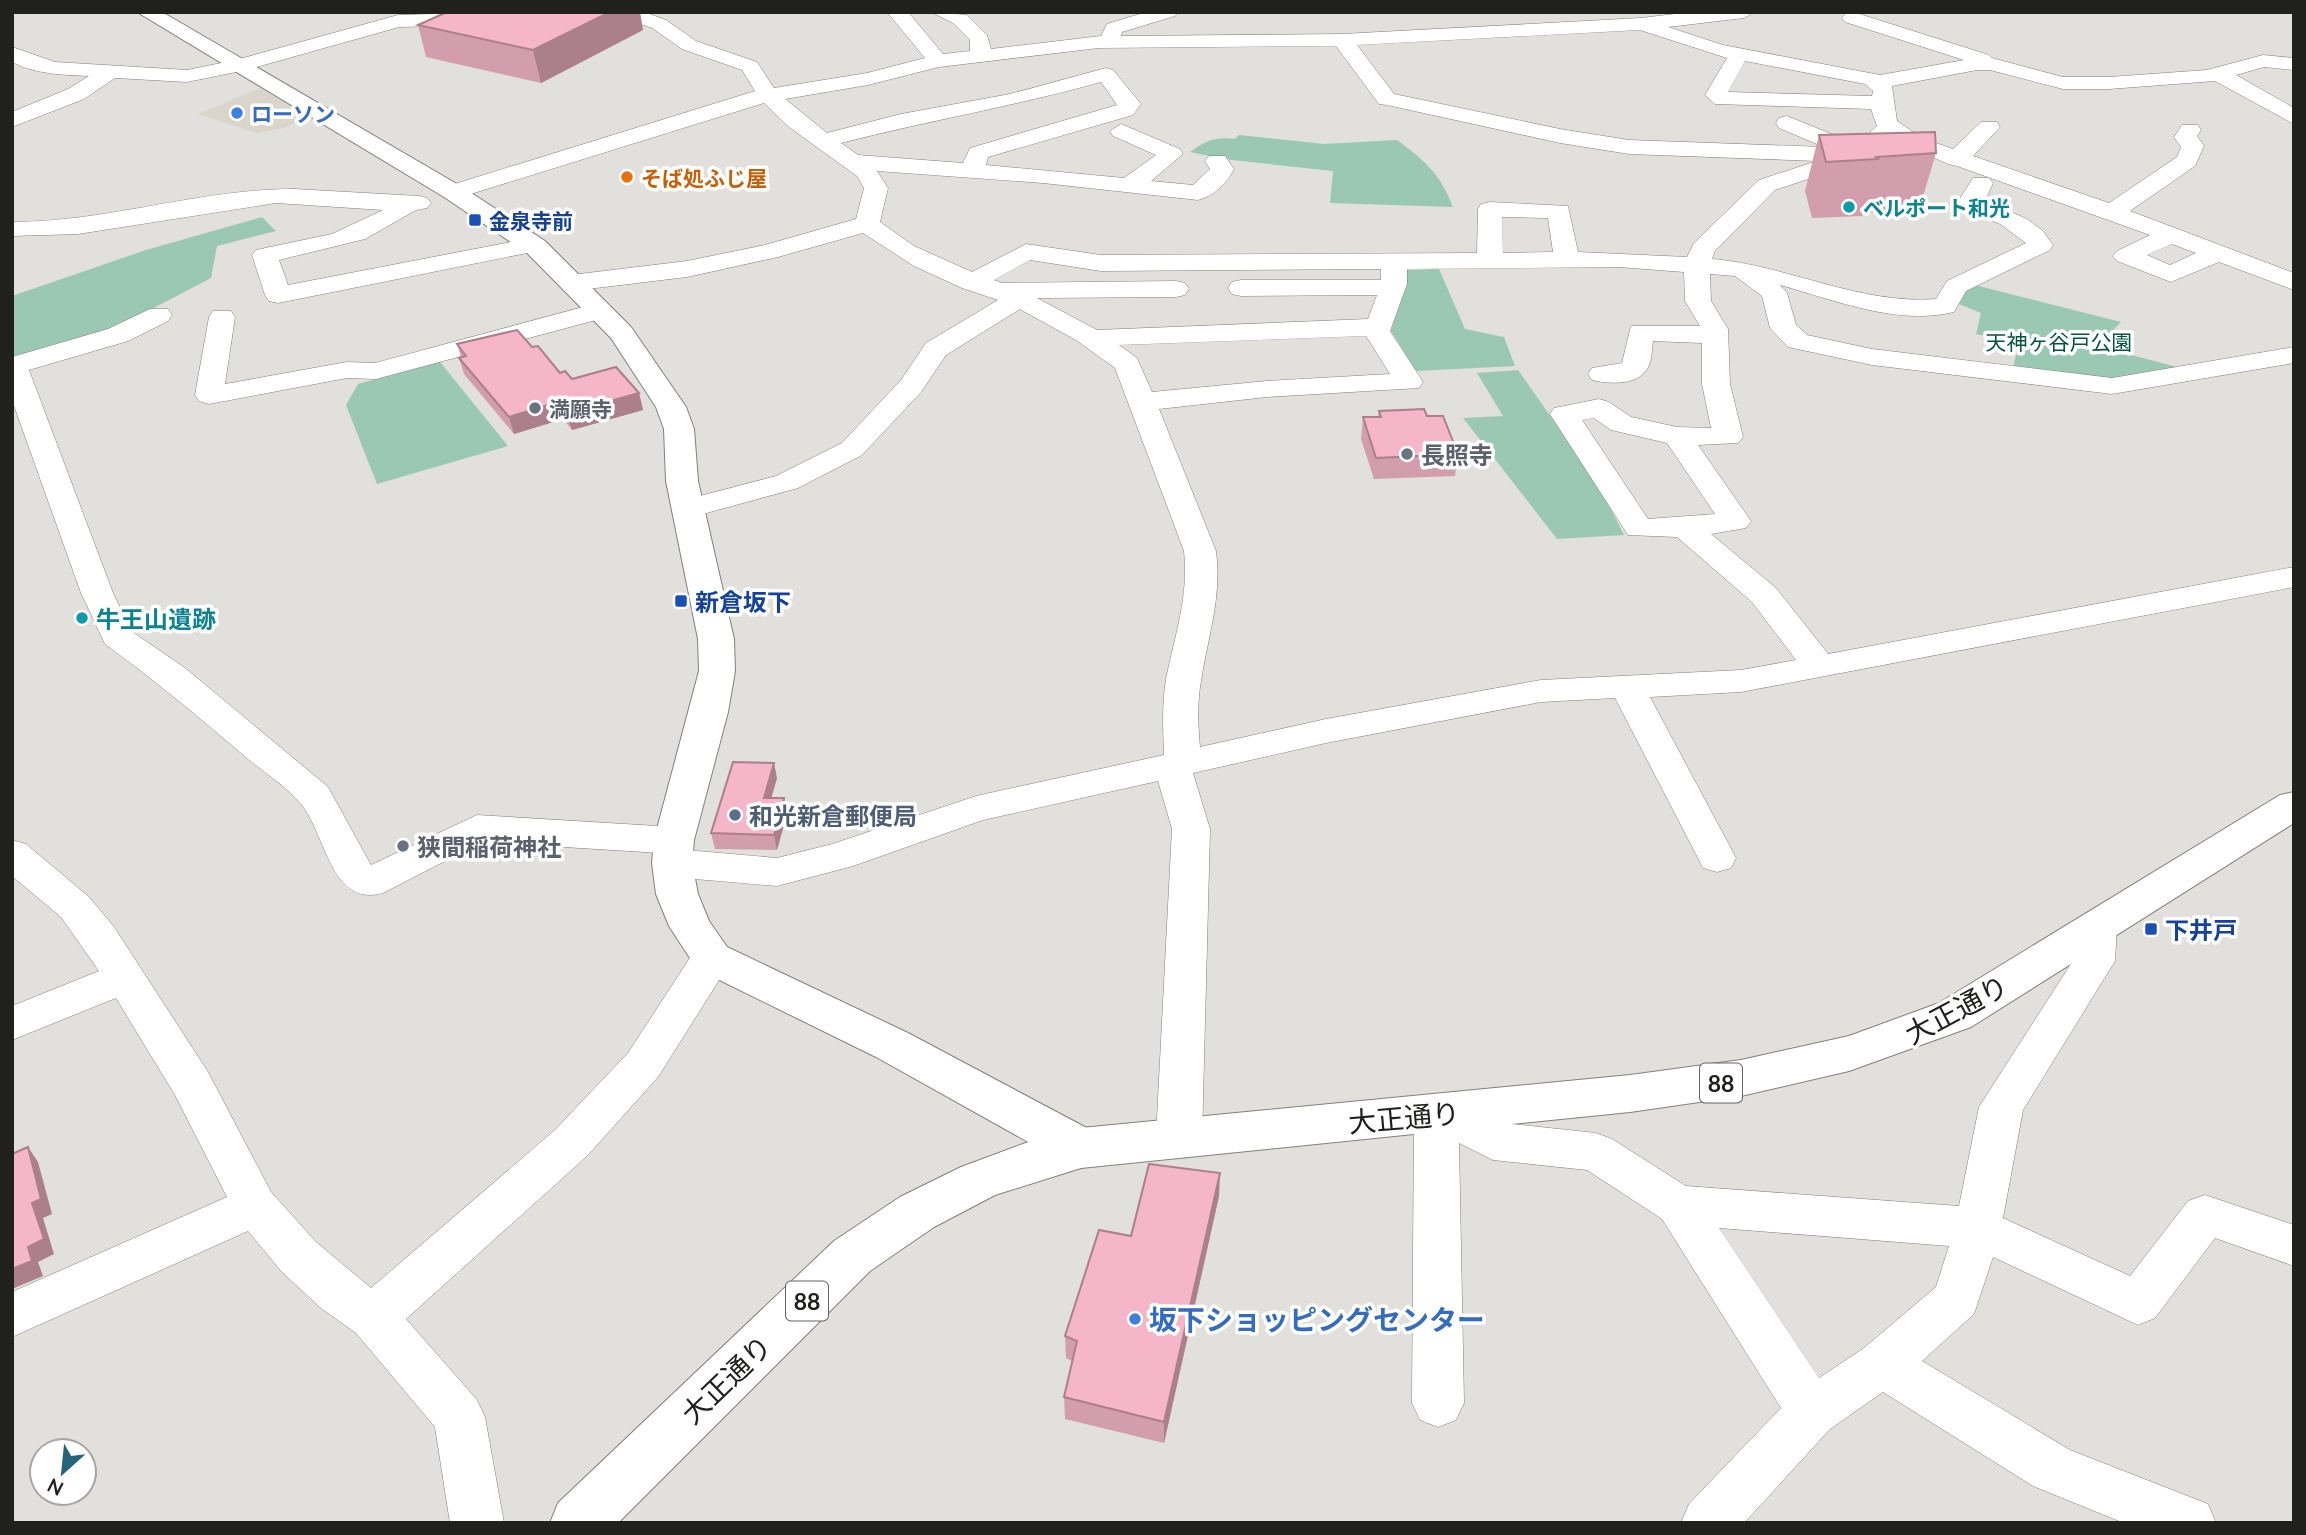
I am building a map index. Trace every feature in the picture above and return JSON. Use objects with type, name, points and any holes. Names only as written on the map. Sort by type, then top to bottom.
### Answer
[{"type":"street","points":[[147,12],[455,194],[532,245],[621,333],[671,407],[679,429],[682,481],[716,639],[717,671],[673,851],[677,894],[690,926],[712,958],[892,1045],[1081,1148]]},
{"type":"street","points":[[12,53],[37,65],[187,76],[239,66],[398,21],[480,19],[501,12]]},
{"type":"street","points":[[624,12],[659,24],[689,45],[750,66],[768,95],[823,141],[866,172],[876,188],[867,224]]},
{"type":"street","points":[[899,15],[933,12]]},
{"type":"street","points":[[941,12],[960,19],[980,39],[981,55]]},
{"type":"street","points":[[1108,41],[1114,28],[1131,16],[1168,12]]},
{"type":"street","points":[[898,50],[981,55],[1108,41],[1342,40],[1744,12]]},
{"type":"street","points":[[1388,22],[1413,17],[1475,13],[1502,29]]},
{"type":"street","points":[[899,15],[932,53]]},
{"type":"street","points":[[1632,18],[1695,44],[1861,75],[1914,143],[2112,212],[2215,254],[2287,276]]},
{"type":"street","points":[[1852,18],[1982,59],[1984,64]]},
{"type":"street","points":[[1342,40],[1387,99],[1464,117],[1629,147],[1863,157]]},
{"type":"street","points":[[12,229],[73,228],[137,215],[275,196],[327,197],[409,204],[455,194],[768,95],[845,84],[932,53]]},
{"type":"street","points":[[1739,54],[1716,95],[1723,99],[1784,97],[1883,104],[1984,64],[2063,83],[2109,83],[2217,73],[2263,61],[2294,64]]},
{"type":"street","points":[[830,61],[845,84]]},
{"type":"street","points":[[12,75],[37,65]]},
{"type":"street","points":[[12,120],[76,94],[111,71]]},
{"type":"street","points":[[2217,73],[2294,117]]},
{"type":"street","points":[[823,141],[901,121],[1012,100],[1106,74],[1130,104],[1125,110],[978,153],[972,171]]},
{"type":"street","points":[[1863,157],[1883,104]]},
{"type":"street","points":[[1787,123],[1863,157]]},
{"type":"street","points":[[1956,159],[1989,127]]},
{"type":"street","points":[[2112,212],[2187,161],[2193,146],[2185,137],[2190,130]]},
{"type":"street","points":[[1121,131],[1172,154],[1127,187]]},
{"type":"street","points":[[1677,436],[1735,521],[1685,528],[1639,528],[1564,414],[1599,408],[1621,424],[1677,436],[1728,437],[1716,384],[1716,335],[1698,302],[1696,265],[1703,248],[1767,185],[1863,157]]},
{"type":"street","points":[[853,162],[1198,193],[1218,177],[1222,169],[1217,161]]},
{"type":"street","points":[[1930,172],[2002,187],[2035,184]]},
{"type":"street","points":[[993,291],[1393,275],[1490,260],[1566,258],[1696,265],[1760,272],[1877,301],[1933,308],[1945,306],[1956,286],[2041,245],[2035,235],[2012,220],[1969,202],[1978,194],[1982,183]]},
{"type":"street","points":[[409,204],[383,223],[346,240],[265,255],[278,295],[532,245]]},
{"type":"street","points":[[1490,260],[1490,209],[1559,211],[1566,258]]},
{"type":"street","points":[[571,283],[687,269],[769,252],[867,224]]},
{"type":"street","points":[[867,224],[894,246],[931,267],[993,291],[1088,338],[1127,364],[1200,551],[1204,570],[1198,628],[1181,698],[1177,765],[1191,830],[1179,1138]]},
{"type":"street","points":[[2170,235],[2126,256],[2171,274],[2215,254]]},
{"type":"street","points":[[688,509],[787,482],[852,449],[875,428],[911,386],[936,349],[993,291],[1026,252],[1101,263],[1393,275]]},
{"type":"street","points":[[1747,272],[1774,293],[1783,328],[1798,341],[1872,357],[2112,386],[2294,355]]},
{"type":"street","points":[[1142,402],[1267,389],[1409,382],[1377,331],[1393,275]]},
{"type":"street","points":[[2255,289],[2287,276]]},
{"type":"street","points":[[222,317],[209,395],[347,370],[376,370],[598,311]]},
{"type":"street","points":[[159,315],[118,335],[13,366],[97,593],[117,637],[173,676],[251,738],[315,796],[342,842],[356,874],[369,883],[477,828],[673,851],[777,872],[839,856],[976,809],[1326,731],[1541,691],[1741,681],[2294,577]]},
{"type":"street","points":[[1088,338],[1379,327]]},
{"type":"street","points":[[1602,373],[1626,373],[1635,367],[1641,332],[1716,335]]},
{"type":"street","points":[[1685,528],[1764,595],[1820,667]]},
{"type":"street","points":[[1627,687],[1717,858]]},
{"type":"street","name":"大正通り","points":[[578,1523],[852,1256],[917,1212],[978,1181],[1031,1161],[1081,1148],[1442,1114],[1707,1085],[1808,1067],[1854,1054],[1904,1038],[1955,1015],[2294,805]]},
{"type":"street","points":[[12,854],[75,907],[100,938],[192,1084],[254,1206],[299,1257],[339,1294],[373,1317],[459,1417],[477,1523]]},
{"type":"street","points":[[1708,1523],[1812,1412],[1882,1364],[1957,1299],[1978,1228],[2001,1107],[2094,961],[2097,925]]},
{"type":"street","points":[[373,1317],[580,1133],[643,1065],[712,958]]},
{"type":"street","points":[[12,1024],[124,978]]},
{"type":"street","points":[[1438,1404],[1442,1114],[1493,1141],[1596,1152],[1678,1205],[1812,1412]]},
{"type":"street","points":[[1678,1205],[1978,1228],[2138,1303],[2205,1215],[2294,1246]]},
{"type":"street","points":[[12,1315],[254,1206]]},
{"type":"street","points":[[1882,1364],[2052,1468],[2189,1523]]},
{"type":"shaded area","points":[[260,88],[307,117],[284,128],[256,133],[198,114]]},
{"type":"green space","points":[[1239,135],[1324,144],[1397,140],[1431,169],[1443,185],[1453,207],[1330,203],[1333,171],[1223,159],[1190,152],[1211,140],[1235,139]]},
{"type":"green space","points":[[262,217],[276,231],[217,246],[211,278],[106,333],[12,358],[12,296],[146,250]]},
{"type":"green space","points":[[1439,269],[1465,329],[1504,337],[1515,366],[1416,371],[1391,331],[1406,270]]},
{"type":"green space","name":"天神ヶ谷戸公園","points":[[1975,285],[2121,322],[2097,346],[2181,368],[2111,382],[2012,371],[2019,343],[1976,334],[1981,313],[1959,304],[1968,288]]},
{"type":"green space","points":[[440,362],[508,446],[377,484],[346,405],[358,384]]},
{"type":"green space","points":[[1518,370],[1598,484],[1624,535],[1557,539],[1463,418],[1503,416],[1477,373]]},
{"type":"building","points":[[447,12],[610,12],[533,50],[418,25]]},
{"type":"building","points":[[1935,132],[1936,153],[1826,162],[1819,135]]},
{"type":"building","points":[[517,330],[532,347],[538,346],[560,373],[565,371],[572,379],[616,367],[639,393],[567,413],[558,402],[509,417],[459,358],[466,356],[457,344]]},
{"type":"building","points":[[1424,409],[1427,416],[1443,416],[1458,454],[1376,458],[1363,417],[1381,417],[1379,411]]},
{"type":"building","points":[[733,762],[774,763],[764,798],[784,798],[774,835],[711,833]]},
{"type":"building","points":[[28,1147],[41,1199],[32,1203],[44,1239],[28,1247],[32,1261],[12,1269],[12,1154]]},
{"type":"building","name":"坂下ショッピングセンター","points":[[1149,1164],[1220,1173],[1164,1422],[1064,1397],[1077,1341],[1065,1336],[1099,1230],[1131,1236]]},
{"type":"place","name":"ローソン","points":[[237,113]]},
{"type":"place","name":"そば処ふじ屋","points":[[627,177]]},
{"type":"place","name":"ベルポート和光","points":[[1849,207]]},
{"type":"place","name":"金泉寺前","points":[[475,220]]},
{"type":"place","name":"満願寺","points":[[535,408]]},
{"type":"place","name":"長照寺","points":[[1407,454]]},
{"type":"place","name":"新倉坂下","points":[[681,601]]},
{"type":"place","name":"牛王山遺跡","points":[[82,618]]},
{"type":"place","name":"和光新倉郵便局","points":[[735,815]]},
{"type":"place","name":"狭間稲荷神社","points":[[403,846]]},
{"type":"place","name":"下井戸","points":[[2151,929]]},
{"type":"place","name":"坂下ショッピングセンター","points":[[1135,1319]]}]
